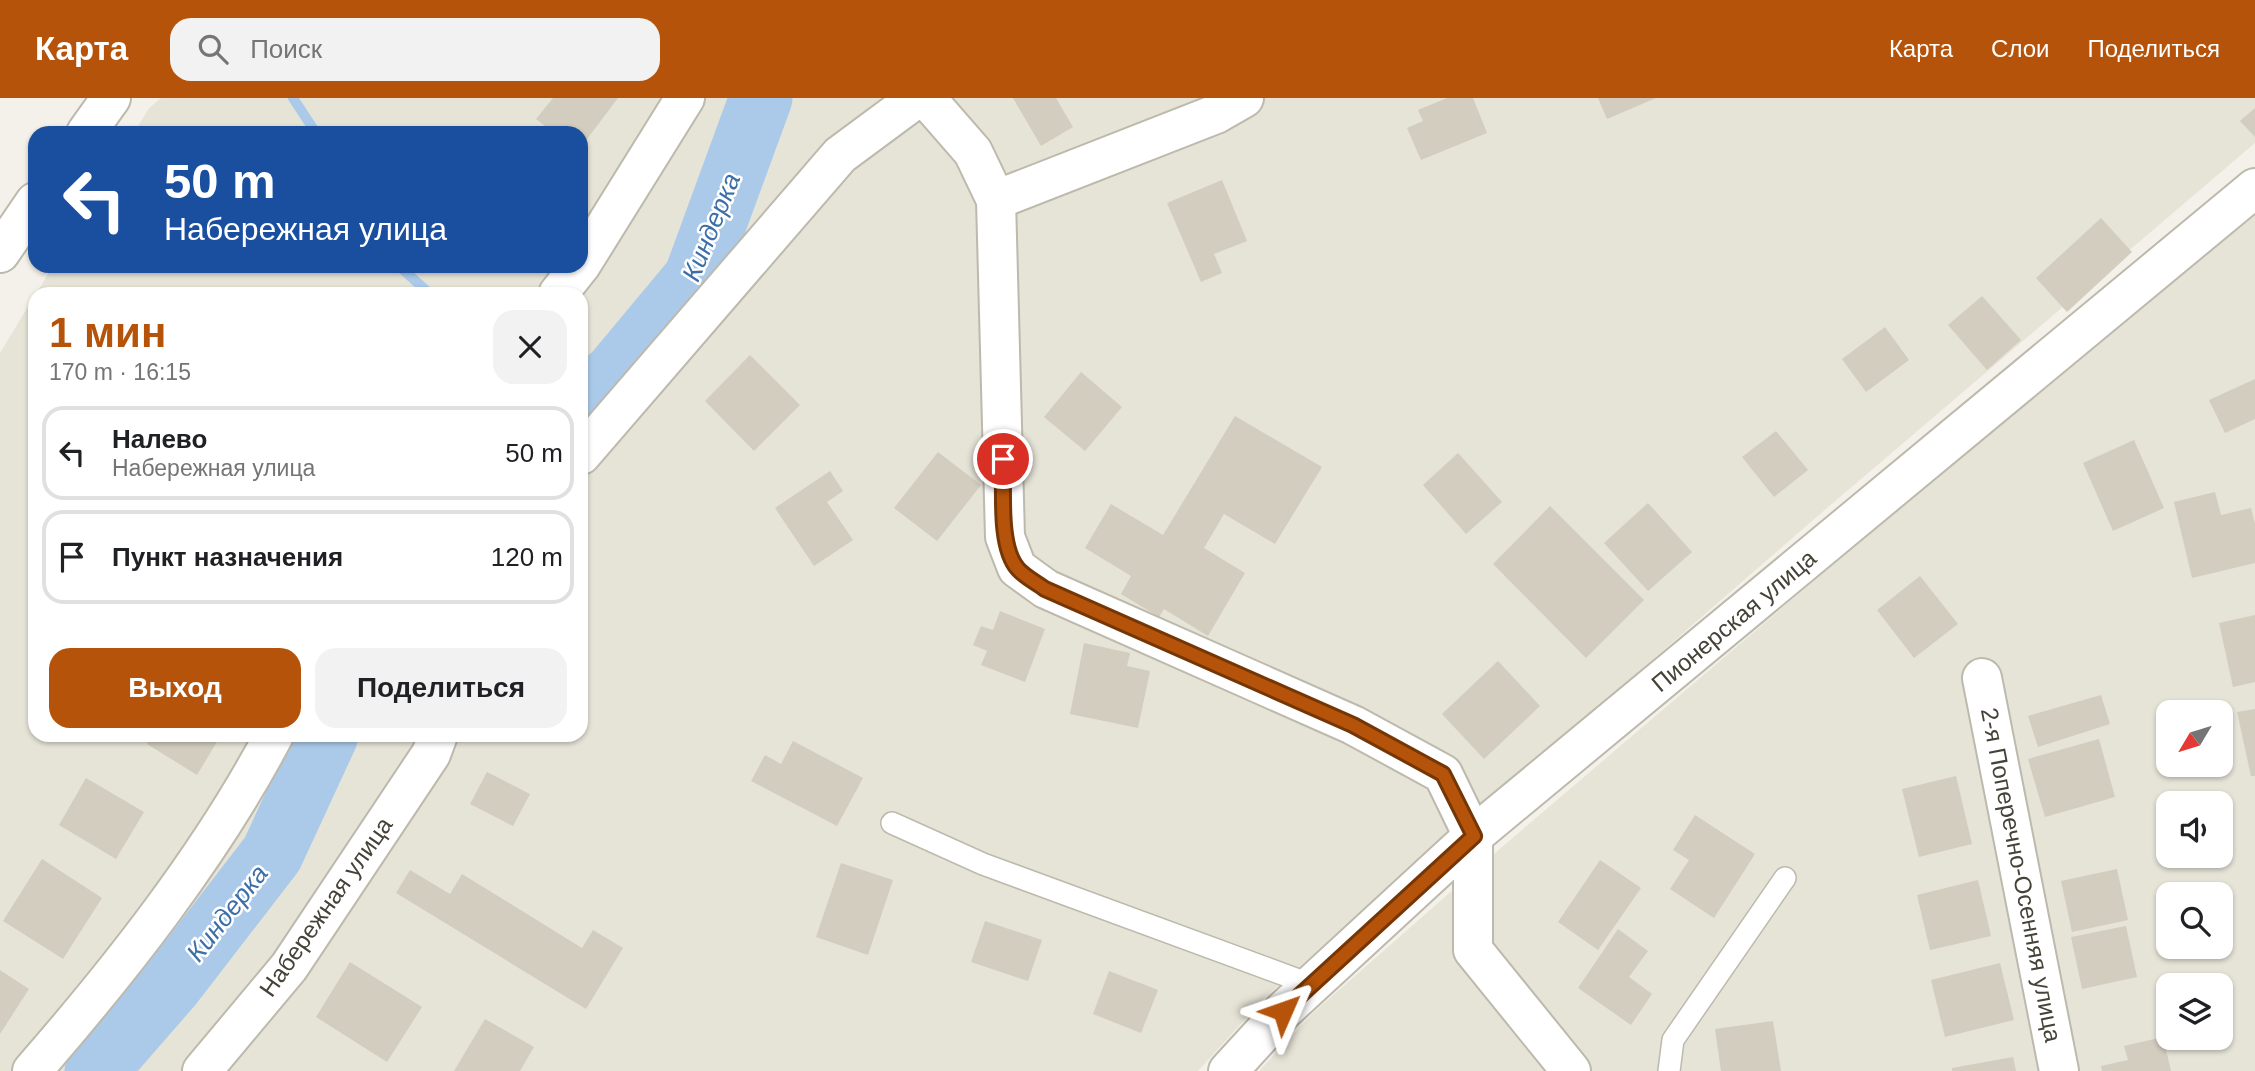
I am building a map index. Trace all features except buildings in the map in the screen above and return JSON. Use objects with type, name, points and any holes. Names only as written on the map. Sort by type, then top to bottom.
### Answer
[{"type":"street","points":[[91,126],[111,98]]},
{"type":"street","points":[[588,255],[685,98]]},
{"type":"street","points":[[588,447],[840,155],[917,98]]},
{"type":"street","points":[[926,98],[973,152],[996,200],[1005,537],[1017,568],[1045,589],[1353,725],[1443,774],[1474,836],[1473,950],[1571,1071]]},
{"type":"street","points":[[996,200],[1216,114],[1244,98]]},
{"type":"street","name":"Пионерская улица","points":[[1228,1071],[1312,985],[1474,836],[2255,188]]},
{"type":"street","points":[[0,253],[28,212]]},
{"type":"street","points":[[564,287],[575,273]]},
{"type":"street","name":"2-я Поперечно-Осенняя улица","points":[[1982,678],[2059,1071]]},
{"type":"street","points":[[32,1071],[75,1021],[172,895],[258,766],[270,742]]},
{"type":"street","name":"Набережная улица","points":[[202,1071],[289,967],[431,754],[435,742]]},
{"type":"lane","points":[[892,823],[983,864],[1312,985]]},
{"type":"lane","points":[[1669,1071],[1673,1040],[1785,878]]},
{"type":"shaded area","points":[[161,98],[2255,98],[2255,143],[1820,514],[1268,994],[1198,1071],[0,1071],[0,353],[28,307],[28,742],[588,742],[588,287],[40,287],[49,273],[588,273],[588,126],[138,126],[149,108]]},
{"type":"shaded area","points":[[2255,204],[2255,1071],[1259,1071],[1314,1012],[1495,853]]},
{"type":"waterway","points":[[293,98],[311,126]]},
{"type":"waterway","name":"Киндерка","points":[[588,396],[615,374],[695,278],[761,98]]},
{"type":"waterway","points":[[407,273],[422,287]]},
{"type":"waterway","name":"Киндерка","points":[[96,1071],[171,985],[272,854],[324,742]]},
{"type":"route","points":[[1003,459],[1005,537],[1017,568],[1031,579],[1045,589],[1353,725],[1443,774],[1474,836],[1283,1011]]}]
